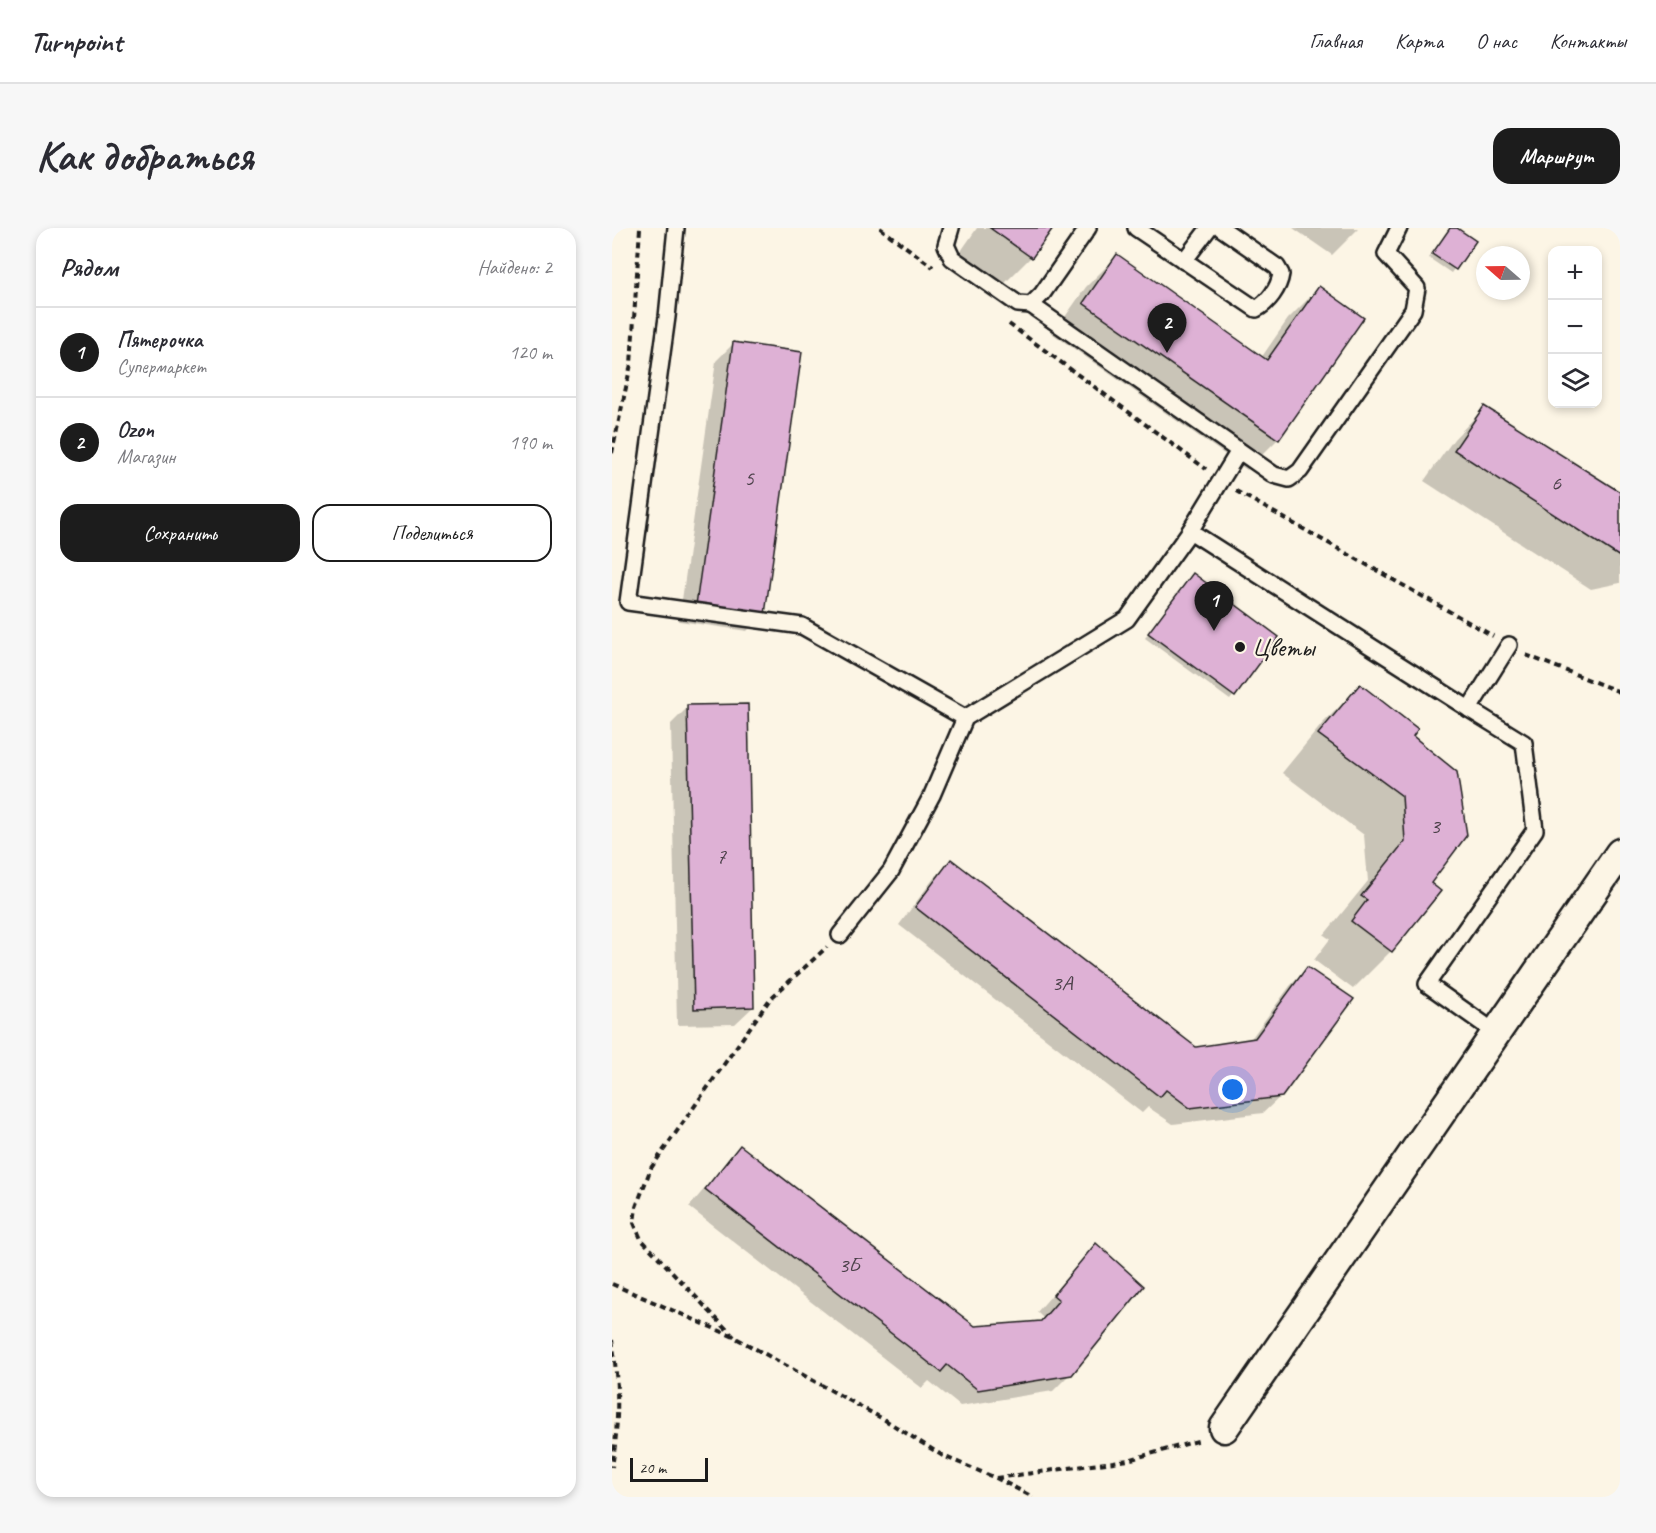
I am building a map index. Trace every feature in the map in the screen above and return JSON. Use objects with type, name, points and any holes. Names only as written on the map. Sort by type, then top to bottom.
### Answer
[{"type":"street","points":[[1224,1428],[1620,853]]},
{"type":"lane","points":[[676,228],[667,316],[628,602],[802,626],[965,718]]},
{"type":"lane","points":[[951,228],[946,245],[952,258],[1018,304],[1031,305],[1274,475],[1289,479],[1300,471],[1413,310],[1417,288],[1386,254],[1399,228]]},
{"type":"lane","points":[[1031,305],[1088,228]]},
{"type":"lane","points":[[1136,228],[1248,307],[1256,309],[1264,305],[1280,282],[1281,274],[1277,267],[1221,228]]},
{"type":"lane","points":[[1184,261],[1209,228]]},
{"type":"lane","points":[[840,935],[891,871],[932,795],[965,718],[1127,619],[1190,531],[1239,451]]},
{"type":"lane","points":[[1190,531],[1524,742],[1535,830],[1427,984],[1496,1033]]},
{"type":"lane","points":[[1469,709],[1509,645]]},
{"type":"path","points":[[612,453],[631,364],[640,228]]},
{"type":"path","points":[[735,1337],[641,1239],[634,1223],[636,1207],[651,1168],[770,999],[840,935]]},
{"type":"path","points":[[612,1284],[735,1337],[885,1420],[943,1456],[996,1478],[1033,1497]]},
{"type":"path","points":[[612,1340],[619,1395],[618,1430],[612,1467]]},
{"type":"path","points":[[996,1478],[1128,1460],[1210,1438],[1224,1428]]},
{"type":"building","points":[[990,228],[1053,228],[1032,258]]},
{"type":"building","points":[[1450,228],[1457,228],[1476,241],[1456,270],[1432,254]]},
{"type":"building","points":[[1117,254],[1267,360],[1319,286],[1364,318],[1279,440],[1083,303]]},
{"type":"building","points":[[733,342],[802,352],[765,614],[696,605]]},
{"type":"building","points":[[1484,406],[1620,492],[1620,557],[1454,450]]},
{"type":"building","points":[[1193,573],[1279,637],[1235,697],[1148,633]]},
{"type":"building","points":[[1360,684],[1418,729],[1413,736],[1457,772],[1467,835],[1431,883],[1441,891],[1392,952],[1351,921],[1367,900],[1361,896],[1405,841],[1402,796],[1318,734]]},
{"type":"building","points":[[748,704],[754,1007],[694,1009],[687,705]]},
{"type":"building","points":[[951,859],[1196,1047],[1255,1038],[1307,967],[1354,999],[1282,1097],[1190,1108],[1166,1090],[1160,1097],[915,907]]},
{"type":"building","points":[[740,1145],[975,1326],[1041,1321],[1059,1300],[1053,1295],[1096,1243],[1144,1286],[1072,1375],[978,1390],[947,1365],[941,1372],[705,1189]]},
{"type":"place","name":"Ozon","points":[[1167,353]]},
{"type":"place","name":"Пятерочка","points":[[1214,631]]},
{"type":"place","name":"Цветы","points":[[1240,647]]}]
